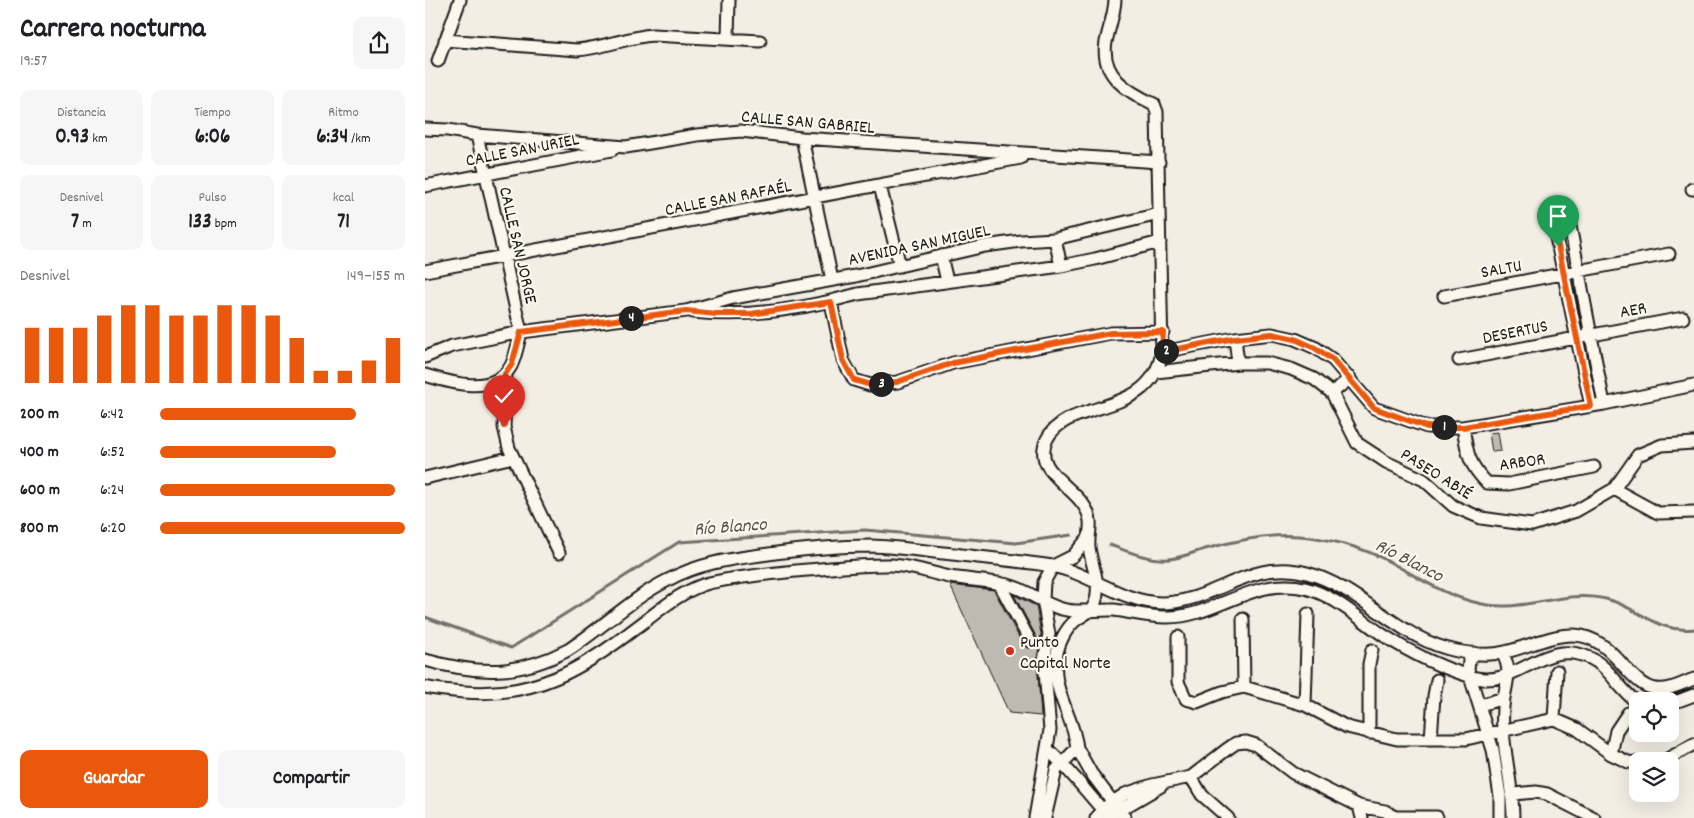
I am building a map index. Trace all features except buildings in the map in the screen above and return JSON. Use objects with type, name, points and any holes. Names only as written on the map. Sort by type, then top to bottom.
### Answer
[{"type":"street","points":[[438,61],[460,0]]},
{"type":"street","points":[[729,0],[729,38]]},
{"type":"street","points":[[1110,814],[1077,748],[1057,684],[1056,659],[1067,630],[1075,621],[1091,610],[1097,596],[1097,582],[1088,538],[1090,522],[1083,502],[1051,472],[1045,453],[1048,438],[1063,423],[1124,400],[1138,392],[1155,372],[1162,352],[1157,112],[1154,104],[1123,88],[1113,78],[1105,60],[1106,42],[1113,20],[1115,0]]},
{"type":"street","points":[[445,40],[577,50],[599,48],[641,36],[653,35],[760,41]]},
{"type":"street","name":"CALLE SAN GABRIEL","points":[[425,129],[449,130],[477,136],[626,147],[741,131],[802,138],[1159,162]]},
{"type":"street","name":"CALLE SAN JORGE","points":[[477,136],[521,332]]},
{"type":"street","points":[[802,138],[813,198],[832,280]]},
{"type":"street","name":"CALLE SAN URIEL","points":[[425,186],[626,147]]},
{"type":"street","name":"CALLE SAN RAFAÉL","points":[[425,271],[504,258],[1037,155]]},
{"type":"street","points":[[880,186],[901,266]]},
{"type":"street","points":[[1567,210],[1577,272],[1605,404]]},
{"type":"street","points":[[1551,213],[1591,406]]},
{"type":"street","name":"AVENIDA SAN MIGUEL","points":[[425,357],[453,346],[521,332],[686,311],[733,298],[855,276],[1021,240],[1055,239],[1159,214]]},
{"type":"street","points":[[1055,239],[1061,266]]},
{"type":"street","name":"AVENIDA SAN MIGUEL","points":[[686,311],[717,314],[751,314],[787,309],[831,302],[858,294],[1061,266],[1160,242]]},
{"type":"street","name":"SALTU","points":[[1444,296],[1669,254]]},
{"type":"street","points":[[941,256],[947,281]]},
{"type":"street","points":[[855,276],[858,294]]},
{"type":"street","points":[[782,290],[787,309]]},
{"type":"street","points":[[831,302],[843,360],[854,380],[871,385],[897,382],[953,363],[1111,333],[1163,332]]},
{"type":"street","name":"AER","points":[[1577,337],[1683,318]]},
{"type":"street","points":[[425,375],[466,385],[481,384],[505,374],[512,364],[521,332]]},
{"type":"street","name":"PASEO ABIÉ","points":[[1162,352],[1235,338],[1272,334],[1295,339],[1315,348],[1333,360],[1374,408],[1427,427],[1463,427],[1605,404],[1694,385]]},
{"type":"street","name":"DESERTUS","points":[[1459,360],[1577,337]]},
{"type":"street","points":[[1235,338],[1238,363]]},
{"type":"street","name":"PASEO ABIÉ","points":[[1155,372],[1221,364],[1267,363],[1291,369],[1314,379],[1332,392],[1357,443],[1386,462],[1424,480],[1453,506],[1481,518],[1533,524],[1576,511],[1614,489]]},
{"type":"street","points":[[505,374],[504,426],[513,457],[559,553]]},
{"type":"street","points":[[1332,392],[1350,378]]},
{"type":"street","name":"ARBOR","points":[[1463,427],[1467,456],[1475,471],[1487,483],[1509,484],[1594,467]]},
{"type":"street","points":[[1694,443],[1662,445],[1638,455],[1614,489],[1658,513],[1694,512]]},
{"type":"street","points":[[425,478],[513,457]]},
{"type":"street","points":[[1035,818],[1050,730],[1044,660],[1049,622],[1043,600],[1044,582],[1053,566],[1073,556],[1088,538]]},
{"type":"street","points":[[425,660],[451,667],[486,671],[521,669],[551,659],[597,631],[667,580],[701,566],[737,558],[867,546],[900,548],[1053,566],[1075,572],[1119,593],[1159,603],[1191,599],[1252,573],[1277,570],[1304,572],[1330,581],[1417,638],[1443,648],[1474,653],[1502,653],[1552,637],[1582,636],[1606,646],[1623,663],[1633,677],[1647,687],[1666,689],[1694,679]]},
{"type":"street","points":[[737,558],[740,578]]},
{"type":"street","points":[[425,687],[484,694],[523,690],[559,678],[609,649],[677,597],[706,584],[740,578],[840,567],[895,565],[962,579],[999,583],[1022,589],[1052,606],[1071,612],[1091,610],[1178,617],[1195,615],[1259,588],[1279,586],[1304,588],[1324,594],[1411,651],[1469,676],[1490,680],[1509,675],[1544,656],[1558,653],[1579,654],[1602,665],[1629,695]]},
{"type":"street","points":[[999,583],[1030,641]]},
{"type":"street","points":[[1305,705],[1307,614]]},
{"type":"street","points":[[1243,619],[1244,686]]},
{"type":"street","points":[[597,631],[609,649]]},
{"type":"street","points":[[1178,637],[1178,682],[1186,699],[1197,702],[1244,686],[1305,705],[1347,727],[1397,739],[1466,740],[1488,733],[1553,719],[1577,729],[1611,754],[1629,762]]},
{"type":"street","points":[[1369,733],[1369,664],[1372,650]]},
{"type":"street","points":[[1474,653],[1469,661],[1469,676],[1488,733],[1500,796],[1500,818]]},
{"type":"street","points":[[1502,653],[1509,675],[1504,698],[1504,730],[1513,794],[1513,818]]},
{"type":"street","points":[[1553,719],[1557,671]]},
{"type":"street","points":[[1431,739],[1437,680]]},
{"type":"street","points":[[1679,701],[1694,695]]},
{"type":"street","points":[[1480,705],[1504,698]]},
{"type":"street","points":[[1611,754],[1617,731],[1628,713]]},
{"type":"street","points":[[1050,730],[1063,726],[1072,729]]},
{"type":"street","points":[[1110,814],[1166,783],[1191,778],[1226,750],[1246,742],[1256,745],[1293,773],[1359,806],[1385,811],[1393,817],[1437,817]]},
{"type":"street","points":[[1679,752],[1694,744]]},
{"type":"street","points":[[1045,818],[1056,770],[1077,748]]},
{"type":"street","points":[[1047,750],[1062,763],[1075,780],[1110,814]]},
{"type":"street","points":[[1051,786],[1062,780],[1075,780],[1091,773]]},
{"type":"street","points":[[1191,778],[1202,795],[1228,818]]},
{"type":"street","points":[[1513,794],[1536,792],[1547,794],[1594,818]]},
{"type":"street","points":[[1359,806],[1362,818]]},
{"type":"waterway","name":"Río Blanco","points":[[425,617],[511,648],[679,542],[865,530],[1016,543],[1071,535]]},
{"type":"waterway","name":"Río Blanco","points":[[1110,545],[1146,557],[1169,559],[1246,539],[1284,535],[1310,537],[1368,552],[1421,580],[1468,601],[1497,606],[1513,606],[1575,597],[1591,597],[1617,603],[1670,628],[1694,629]]},
{"type":"place","name":"Punto Capital Norte","points":[[1010,651]]},
{"type":"route","points":[[504,426],[505,374],[512,364],[521,332],[686,311],[717,314],[751,314],[831,302],[843,360],[854,380],[871,385],[897,382],[953,363],[1111,333],[1163,332],[1162,352],[1235,338],[1272,334],[1295,339],[1315,348],[1333,360],[1374,408],[1427,427],[1463,427],[1591,406],[1558,246]]}]
